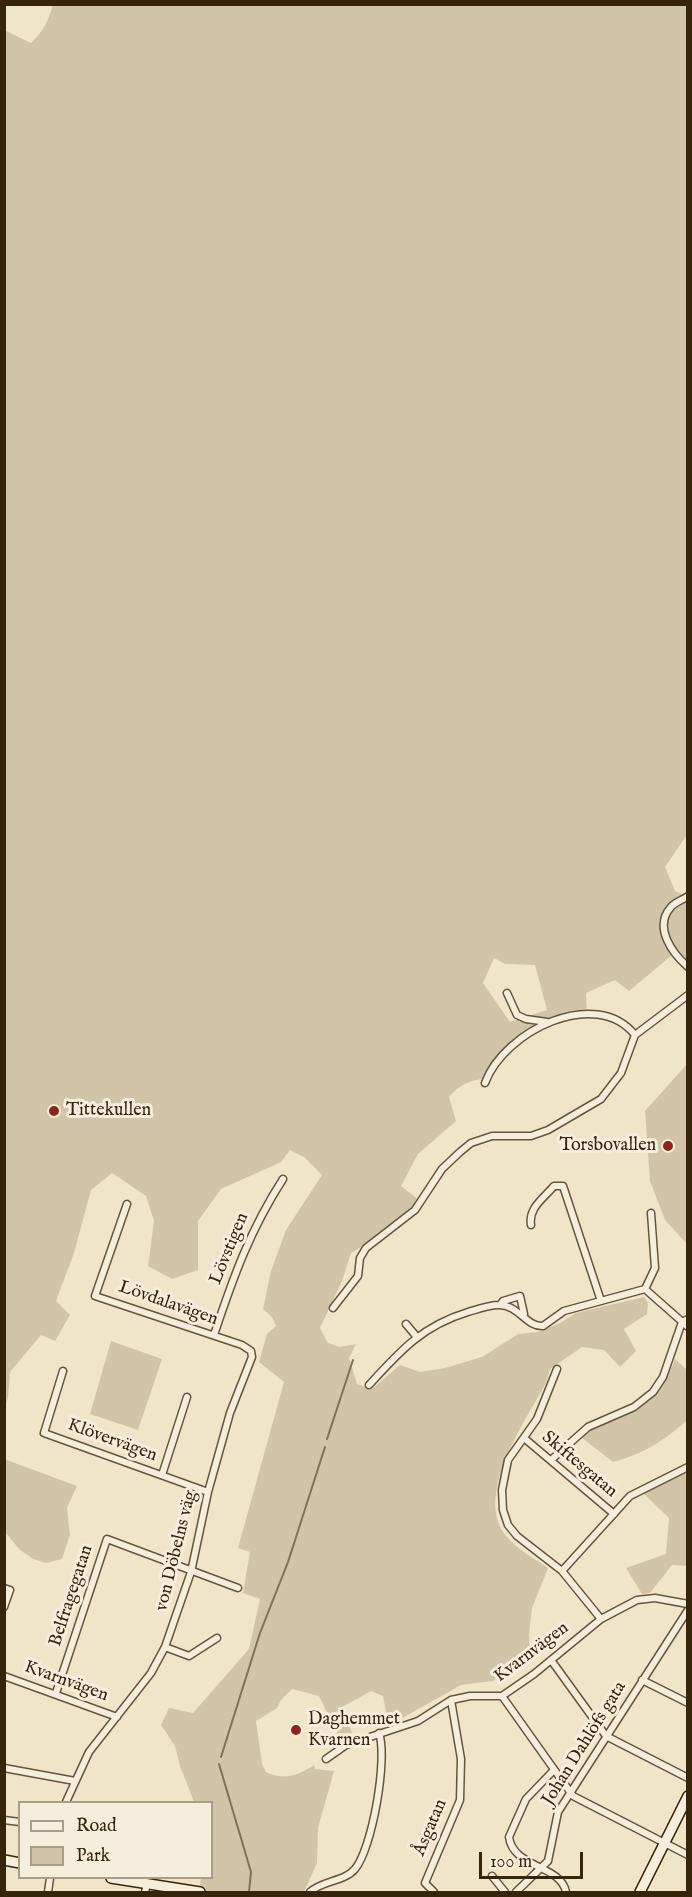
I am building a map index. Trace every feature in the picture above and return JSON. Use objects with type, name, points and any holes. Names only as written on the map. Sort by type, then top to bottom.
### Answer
[{"type":"street","points":[[687,896],[671,906],[664,919],[664,932],[669,944],[687,967]]},
{"type":"street","points":[[507,993],[517,1015],[526,1019],[550,1022]]},
{"type":"street","points":[[333,1308],[358,1276],[360,1258],[366,1248],[411,1215],[442,1169],[460,1152],[471,1143],[492,1136],[531,1136],[539,1133],[601,1099],[611,1090],[621,1073],[635,1035],[687,995]]},
{"type":"street","points":[[485,1083],[501,1054],[515,1041],[550,1022],[576,1016],[614,1017],[621,1020],[635,1035]]},
{"type":"street","name":"Lövstigen","points":[[214,1335],[240,1256],[259,1216],[283,1179]]},
{"type":"street","points":[[531,1225],[530,1217],[534,1208],[554,1186],[563,1186],[601,1301]]},
{"type":"street","name":"Lövdalavägen","points":[[127,1204],[95,1296],[242,1345],[252,1354]]},
{"type":"street","points":[[369,1385],[416,1336],[458,1315],[500,1305],[515,1309],[533,1325],[543,1326],[560,1312],[645,1289],[655,1268],[651,1213]]},
{"type":"street","points":[[551,1460],[588,1427],[634,1407],[653,1392],[663,1377],[686,1323],[645,1289]]},
{"type":"street","points":[[500,1305],[503,1301],[520,1296],[524,1316]]},
{"type":"street","points":[[406,1323],[416,1336]]},
{"type":"street","name":"von Döbelns väg","points":[[67,1801],[89,1752],[151,1673],[165,1647],[191,1572],[208,1492],[231,1413],[252,1354]]},
{"type":"street","points":[[556,1369],[537,1419],[508,1460],[502,1503],[505,1517],[517,1536],[562,1571],[601,1619]]},
{"type":"street","name":"Klövervägen","points":[[63,1371],[44,1433],[208,1492]]},
{"type":"street","name":"Klövervägen","points":[[162,1475],[187,1397]]},
{"type":"street","name":"Skiftesgatan","points":[[524,1438],[614,1514]]},
{"type":"street","points":[[562,1571],[637,1491],[687,1467]]},
{"type":"street","name":"Belfragegatan","points":[[56,1693],[107,1539],[238,1588]]},
{"type":"street","points":[[4,1588],[10,1590],[4,1607]]},
{"type":"street","name":"Kvarnvägen","points":[[326,1759],[346,1745],[418,1721],[451,1700],[470,1696],[502,1696],[601,1619],[642,1598],[687,1604]]},
{"type":"street","name":"Johan Dahlöfs gata","points":[[516,1893],[541,1870],[552,1850],[555,1819],[687,1610]]},
{"type":"street","points":[[165,1647],[189,1656],[217,1638]]},
{"type":"street","points":[[551,1660],[606,1736],[687,1778]]},
{"type":"street","name":"Kvarnvägen","points":[[4,1676],[117,1717]]},
{"type":"street","points":[[642,1680],[687,1703]]},
{"type":"street","points":[[502,1696],[570,1793],[687,1855]]},
{"type":"street","name":"Åsgatan","points":[[434,1893],[425,1883],[460,1800],[462,1767],[451,1700]]},
{"type":"street","points":[[310,1893],[318,1885],[348,1875],[358,1864],[378,1802],[382,1762],[380,1733]]},
{"type":"street","points":[[6,1770],[75,1781]]},
{"type":"street","points":[[553,1771],[526,1799],[509,1837],[510,1842],[523,1859],[560,1880],[566,1893]]},
{"type":"street","points":[[640,1893],[687,1796]]},
{"type":"street","points":[[492,1876],[505,1893]]},
{"type":"street","points":[[114,1879],[146,1888],[200,1893]]},
{"type":"green space","points":[[53,4],[687,5],[688,833],[665,867],[675,891],[687,896],[687,970],[671,956],[629,991],[615,980],[586,993],[587,1015],[553,1019],[525,1031],[502,1051],[482,1079],[472,1081],[452,1093],[449,1097],[456,1121],[418,1154],[401,1186],[419,1200],[394,1228],[351,1253],[342,1281],[320,1328],[328,1343],[339,1347],[356,1344],[349,1358],[357,1384],[372,1389],[400,1365],[420,1372],[445,1368],[482,1357],[518,1334],[538,1332],[576,1313],[644,1297],[648,1303],[647,1314],[624,1329],[636,1351],[620,1367],[604,1350],[582,1347],[550,1369],[546,1383],[506,1459],[499,1480],[496,1501],[498,1520],[511,1541],[548,1568],[532,1608],[529,1635],[530,1656],[493,1681],[461,1685],[397,1721],[387,1717],[383,1696],[371,1691],[342,1707],[352,1733],[340,1739],[319,1696],[292,1689],[281,1700],[277,1708],[256,1721],[262,1764],[266,1772],[279,1776],[291,1776],[314,1765],[315,1769],[334,1771],[318,1828],[317,1863],[304,1892],[199,1892],[201,1879],[213,1879],[213,1801],[194,1801],[175,1746],[161,1725],[169,1708],[193,1713],[249,1649],[260,1599],[243,1593],[250,1552],[238,1548],[284,1382],[259,1362],[267,1334],[276,1326],[272,1317],[263,1309],[271,1271],[286,1230],[322,1175],[304,1157],[290,1150],[281,1162],[221,1189],[198,1221],[198,1270],[172,1279],[148,1266],[154,1221],[146,1196],[112,1173],[91,1190],[74,1253],[56,1301],[70,1315],[55,1341],[41,1335],[10,1372],[8,1398],[5,1406],[4,30],[31,43],[47,20]],"holes":[[[494,958],[505,964],[535,965],[547,1010],[510,1022],[483,983]]]},
{"type":"green space","name":"Torsbovallen","points":[[687,1064],[687,1244],[665,1220],[650,1181],[645,1111]]},
{"type":"green space","points":[[111,1341],[162,1359],[138,1430],[90,1414]]},
{"type":"green space","points":[[675,1359],[687,1370],[687,1420],[679,1427],[643,1451],[613,1462],[581,1437],[647,1402],[657,1392]]},
{"type":"green space","points":[[4,1459],[77,1486],[67,1508],[70,1535],[62,1559],[46,1563],[33,1559],[20,1550],[5,1532]]},
{"type":"green space","points":[[684,1473],[688,1477],[687,1566],[672,1565],[650,1593],[642,1594],[626,1568],[666,1554],[669,1518],[642,1492]]},
{"type":"waterway","points":[[327,1439],[353,1360]]},
{"type":"waterway","points":[[221,1757],[260,1633],[288,1562],[325,1447]]},
{"type":"waterway","points":[[219,1764],[251,1872],[249,1892]]},
{"type":"place","name":"Tittekullen","points":[[54,1111]]},
{"type":"place","name":"Torsbovallen","points":[[668,1146]]},
{"type":"place","name":"Daghemmet Kvarnen","points":[[296,1730]]}]
